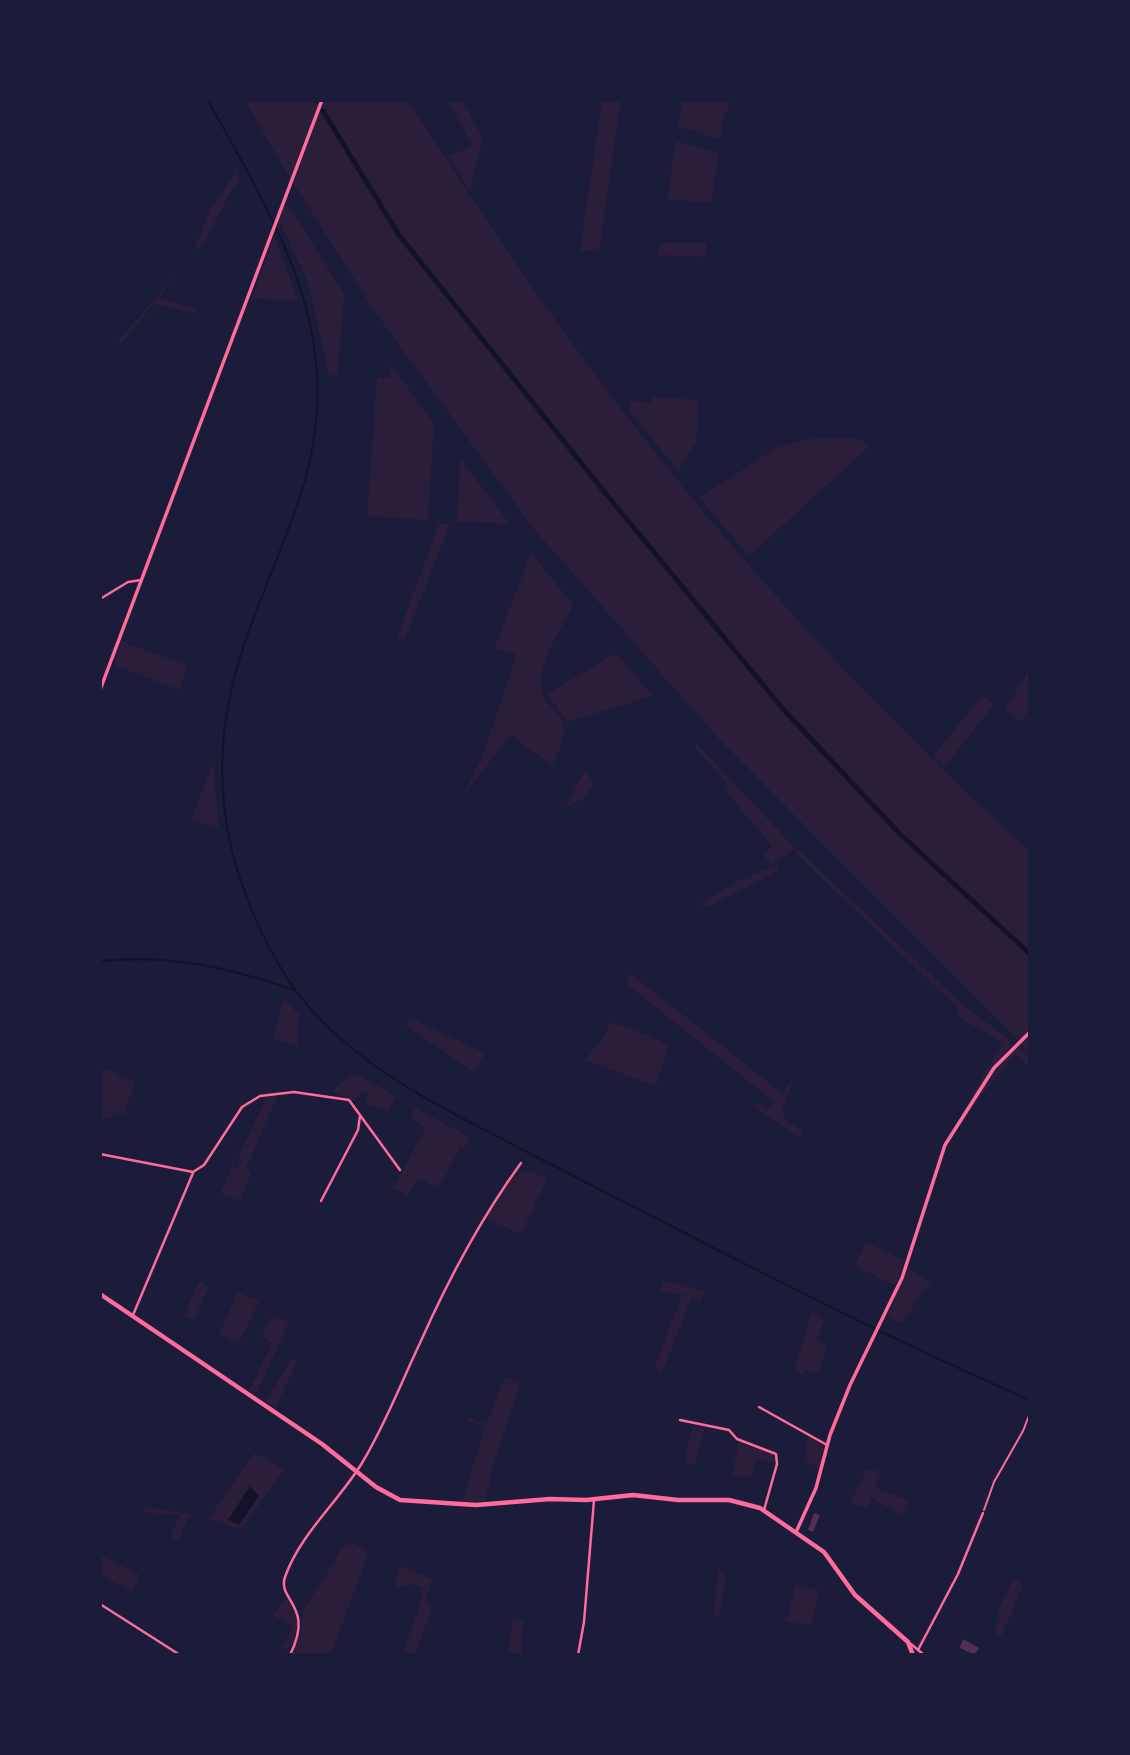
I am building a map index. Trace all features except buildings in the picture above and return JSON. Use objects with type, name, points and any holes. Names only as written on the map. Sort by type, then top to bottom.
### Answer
[{"type":"main road","points":[[100,1294],[386,1492],[411,1502],[476,1505],[550,1499],[594,1500],[625,1495],[678,1500],[729,1500],[764,1510],[797,1530],[830,1558],[850,1588],[873,1613],[905,1640],[913,1655]]},
{"type":"street","points":[[100,690],[322,100]]},
{"type":"street","points":[[100,599],[128,582],[141,580]]},
{"type":"street","points":[[797,1530],[816,1488],[827,1445],[850,1385],[902,1278],[945,1145],[993,1068],[1030,1032]]},
{"type":"street","points":[[133,1315],[193,1172],[204,1165],[242,1107],[260,1096],[284,1091],[331,1095],[349,1100],[400,1170]]},
{"type":"street","points":[[321,1201],[358,1130],[359,1114]]},
{"type":"street","points":[[100,1154],[193,1172]]},
{"type":"street","points":[[290,1655],[299,1633],[300,1618],[285,1590],[284,1578],[332,1501],[356,1471],[454,1274],[498,1194],[521,1163]]},
{"type":"street","points":[[759,1407],[827,1445]]},
{"type":"street","points":[[680,1420],[729,1430],[737,1439],[776,1454],[777,1464],[764,1510]]},
{"type":"street","points":[[578,1655],[584,1622],[594,1500]]},
{"type":"street","points":[[918,1650],[958,1574],[983,1513]]},
{"type":"street","points":[[100,1604],[180,1655]]},
{"type":"street","points":[[905,1640],[924,1655]]},
{"type":"path","points":[[983,1513],[994,1482],[1023,1431],[1030,1413]]},
{"type":"shaded area","points":[[245,100],[408,100],[563,330],[687,492],[796,618],[853,678],[1030,851],[1030,1053],[717,737],[533,528],[375,312],[285,170]]},
{"type":"shaded area","points":[[448,100],[463,100],[483,139],[470,191],[449,156],[472,146]]},
{"type":"shaded area","points":[[602,100],[621,100],[599,251],[580,251]]},
{"type":"shaded area","points":[[683,100],[732,100],[724,116],[720,139],[678,127]]},
{"type":"shaded area","points":[[676,141],[719,153],[711,203],[667,199]]},
{"type":"shaded area","points":[[236,172],[240,182],[230,193],[200,250],[195,248],[210,209]]},
{"type":"shaded area","points":[[284,207],[290,207],[344,294],[338,375],[329,375],[309,285],[279,220]]},
{"type":"shaded area","points":[[274,236],[298,300],[252,299]]},
{"type":"shaded area","points":[[661,243],[707,243],[706,257],[658,255]]},
{"type":"shaded area","points":[[189,260],[159,298],[199,310],[194,314],[154,304],[121,344],[117,342]]},
{"type":"shaded area","points":[[391,363],[434,425],[428,520],[367,516],[377,377],[390,378]]},
{"type":"shaded area","points":[[652,397],[699,400],[696,443],[678,471],[628,409],[630,401],[651,403]]},
{"type":"shaded area","points":[[809,439],[863,440],[869,447],[749,556],[699,498],[776,448]]},
{"type":"shaded area","points":[[460,458],[510,524],[457,522]]},
{"type":"shaded area","points":[[439,524],[450,524],[405,639],[397,638]]},
{"type":"shaded area","points":[[531,552],[573,605],[549,652],[541,681],[547,702],[563,721],[561,746],[552,766],[511,735],[463,796],[482,757],[517,654],[494,650]]},
{"type":"shaded area","points":[[121,641],[188,666],[179,690],[114,665]]},
{"type":"shaded area","points":[[616,653],[653,696],[567,722],[547,694]]},
{"type":"shaded area","points":[[1030,668],[1030,706],[1022,722],[1005,710]]},
{"type":"shaded area","points":[[982,696],[994,704],[945,767],[934,755]]},
{"type":"shaded area","points":[[697,744],[796,849],[771,865],[763,854],[772,846],[725,790],[729,786],[694,747]]},
{"type":"shaded area","points":[[213,763],[219,830],[191,819]]},
{"type":"shaded area","points":[[585,769],[594,784],[585,798],[565,808]]},
{"type":"shaded area","points":[[798,850],[962,1004],[1010,1040],[1010,1047],[963,1110],[1002,1043],[956,1015],[958,1008],[795,853]]},
{"type":"shaded area","points":[[777,865],[780,870],[706,908],[699,904],[742,879]]},
{"type":"shaded area","points":[[630,973],[782,1093],[791,1080],[793,1082],[782,1109],[786,1121],[803,1131],[800,1138],[755,1108],[757,1103],[768,1109],[773,1101],[626,984]]},
{"type":"shaded area","points":[[283,999],[299,1014],[298,1046],[273,1038]]},
{"type":"shaded area","points":[[413,1019],[485,1053],[474,1072],[405,1025]]},
{"type":"shaded area","points":[[611,1022],[669,1046],[656,1086],[585,1060],[603,1038]]},
{"type":"shaded area","points":[[1017,1047],[1030,1057],[1030,1068],[1015,1054],[968,1112],[996,1070]]},
{"type":"shaded area","points":[[100,1070],[108,1070],[135,1082],[124,1114],[114,1113],[112,1118],[100,1117]]},
{"type":"shaded area","points":[[355,1074],[397,1096],[388,1112],[365,1103],[369,1095],[362,1091],[354,1101],[335,1093],[333,1090],[348,1076]]},
{"type":"shaded area","points":[[278,1094],[246,1168],[252,1172],[240,1201],[220,1193],[232,1167],[237,1169],[242,1158],[238,1156],[267,1097]]},
{"type":"shaded area","points":[[415,1108],[470,1137],[464,1149],[460,1147],[439,1189],[418,1178],[408,1196],[393,1188],[425,1129],[411,1116]]},
{"type":"shaded area","points":[[524,1172],[533,1172],[547,1180],[521,1234],[486,1219],[510,1181]]},
{"type":"shaded area","points":[[866,1242],[905,1260],[895,1286],[854,1266]]},
{"type":"shaded area","points":[[908,1268],[933,1285],[923,1291],[902,1324],[887,1316]]},
{"type":"shaded area","points":[[199,1281],[209,1287],[194,1320],[184,1316]]},
{"type":"shaded area","points":[[662,1281],[705,1292],[701,1301],[691,1298],[662,1373],[654,1369],[682,1295],[691,1296],[661,1291]]},
{"type":"shaded area","points":[[238,1292],[259,1301],[239,1343],[219,1334]]},
{"type":"shaded area","points":[[811,1313],[825,1320],[816,1340],[827,1346],[818,1374],[806,1370],[804,1374],[794,1371]]},
{"type":"shaded area","points":[[272,1315],[289,1322],[256,1395],[249,1390],[272,1343],[261,1337]]},
{"type":"shaded area","points":[[292,1358],[297,1361],[276,1407],[266,1401]]},
{"type":"shaded area","points":[[505,1377],[521,1383],[494,1463],[485,1501],[462,1502],[485,1427],[467,1420],[468,1417],[486,1424]]},
{"type":"shaded area","points":[[693,1425],[705,1427],[695,1465],[684,1462]]},
{"type":"shaded area","points":[[808,1436],[824,1446],[819,1467],[804,1462]]},
{"type":"shaded area","points":[[739,1442],[774,1455],[775,1463],[756,1459],[752,1478],[732,1474]]},
{"type":"shaded area","points":[[254,1453],[284,1469],[241,1530],[208,1519]]},
{"type":"shaded area","points":[[867,1469],[881,1472],[875,1488],[908,1500],[902,1515],[872,1498],[868,1509],[850,1503]]},
{"type":"shaded area","points":[[250,1486],[259,1496],[239,1525],[228,1520]]},
{"type":"shaded area","points":[[146,1507],[190,1514],[178,1541],[170,1538],[180,1515],[144,1512]]},
{"type":"shaded area","points":[[352,1543],[369,1551],[331,1655],[292,1655],[301,1632],[303,1611],[345,1544],[350,1546]]},
{"type":"shaded area","points":[[100,1555],[140,1575],[133,1592],[100,1575]]},
{"type":"shaded area","points":[[401,1566],[433,1579],[425,1602],[433,1605],[415,1655],[401,1655],[419,1609],[423,1588],[412,1584],[398,1589],[394,1585]]},
{"type":"shaded area","points":[[718,1569],[726,1573],[720,1615],[714,1617]]},
{"type":"shaded area","points":[[1013,1579],[1024,1584],[1001,1637],[993,1633],[1001,1616],[996,1614]]},
{"type":"shaded area","points":[[796,1585],[819,1590],[811,1625],[786,1622]]},
{"type":"shaded area","points":[[286,1597],[294,1610],[297,1623],[295,1636],[288,1650],[282,1648],[293,1625],[273,1616]]},
{"type":"shaded area","points":[[513,1619],[523,1620],[522,1655],[507,1655]]},
{"type":"waterway","points":[[208,100],[258,191],[298,281],[311,327],[317,375],[316,426],[305,480],[240,657],[228,708],[222,760],[225,812],[235,863],[259,927],[288,979],[317,1016],[340,1038],[392,1078],[420,1095],[791,1287],[934,1357],[1030,1400]]},
{"type":"waterway","points":[[323,111],[399,235],[602,489],[783,709],[899,833],[1030,954]]},
{"type":"waterway","points":[[100,961],[151,959],[198,964],[294,990]]}]
